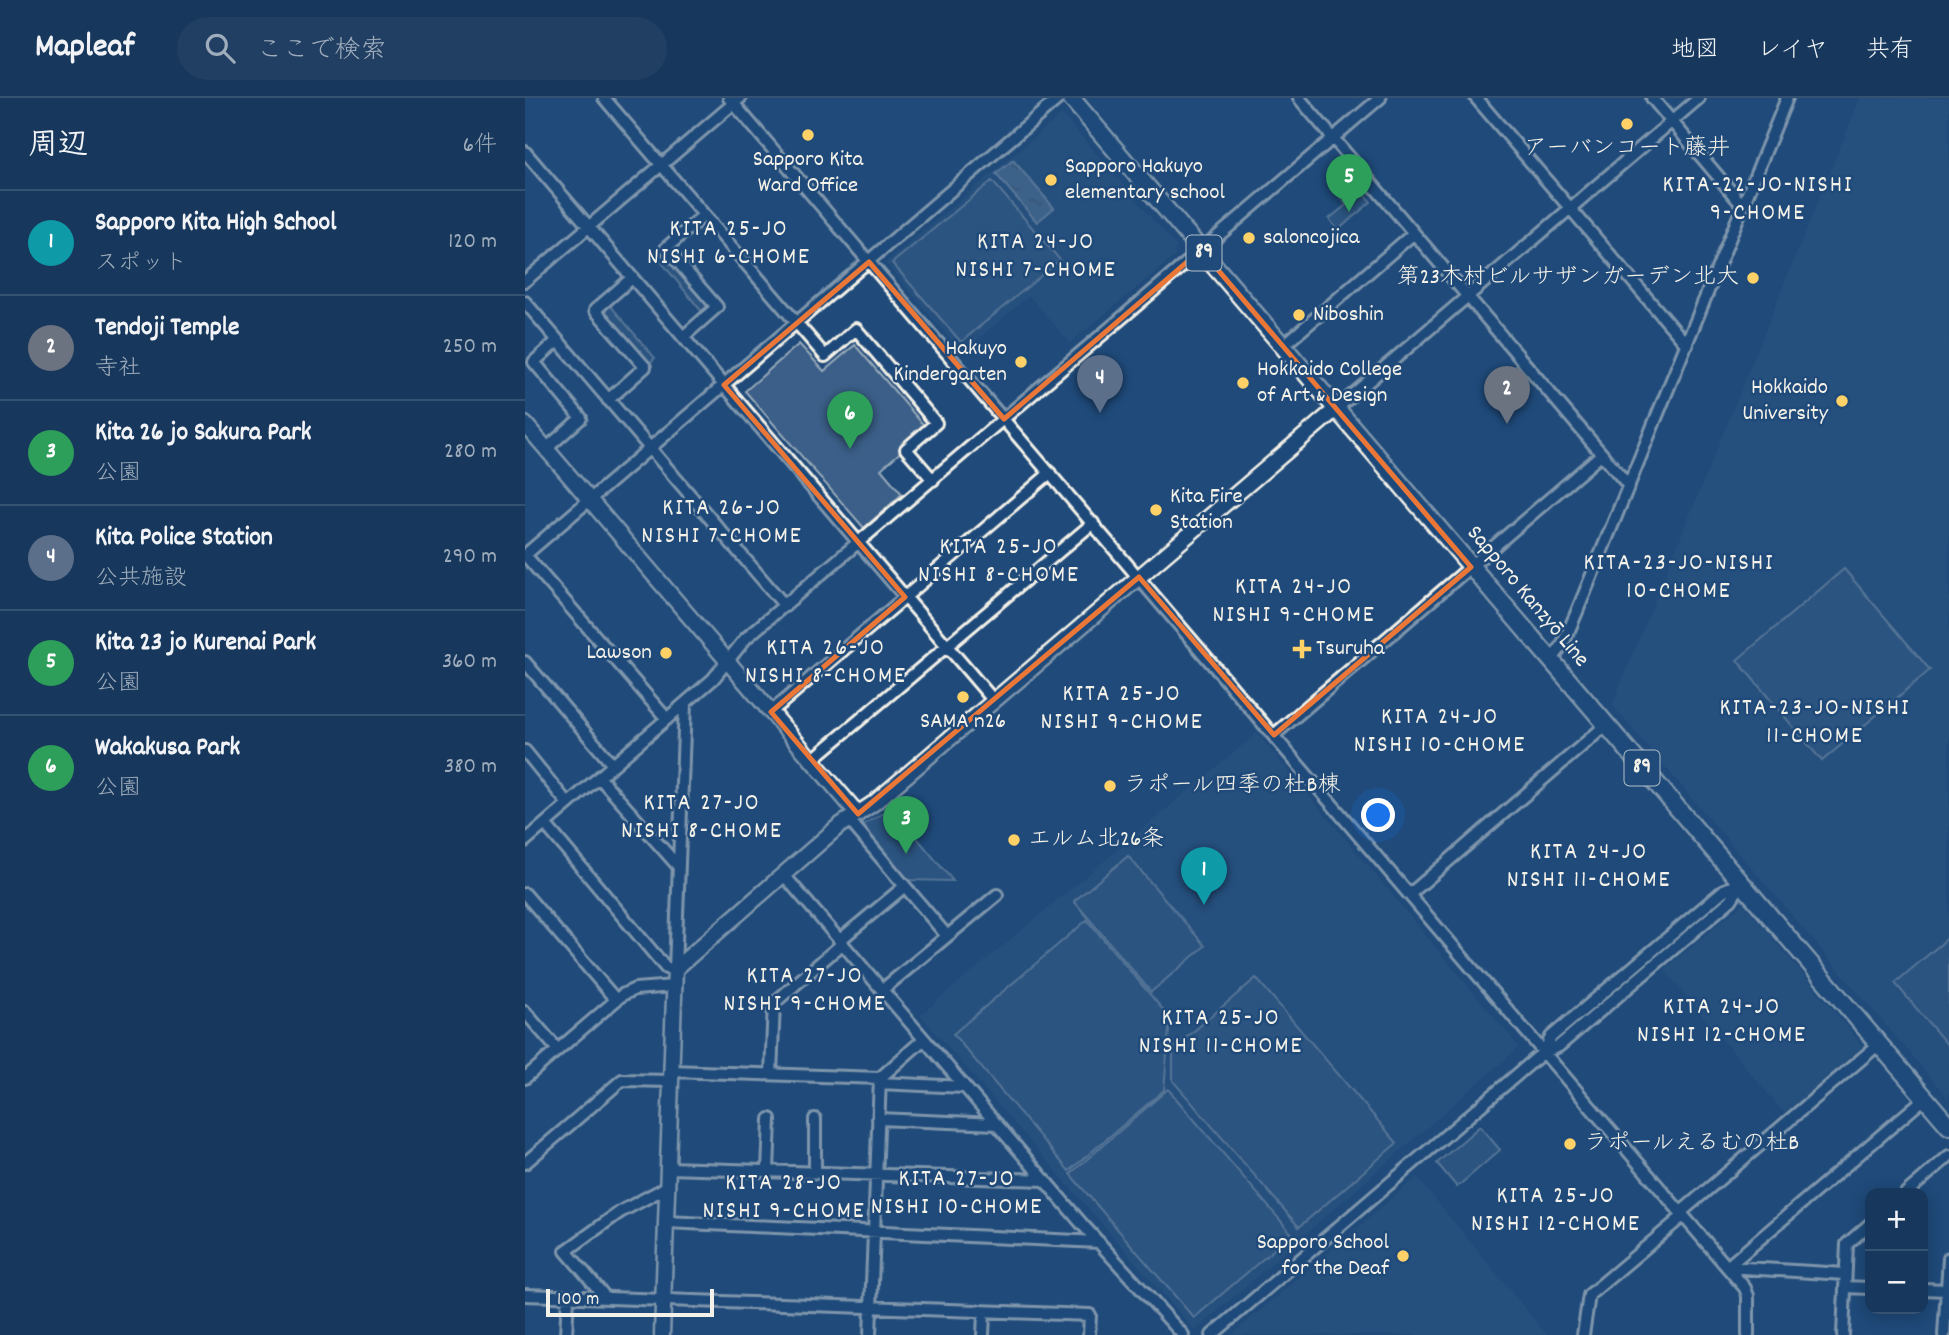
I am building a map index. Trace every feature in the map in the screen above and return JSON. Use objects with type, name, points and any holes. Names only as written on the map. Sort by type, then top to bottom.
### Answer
[{"type":"main road","name":"Sapporo Kanzyō Line","points":[[1071,98],[1949,1126]]},
{"type":"street","points":[[604,98],[825,356],[856,329],[936,423],[906,449],[933,480]]},
{"type":"street","points":[[667,719],[525,555],[1059,98]]},
{"type":"street","points":[[1299,98],[1629,486]]},
{"type":"street","points":[[525,841],[713,679],[746,638],[1380,98]]},
{"type":"street","points":[[1476,98],[1686,345]]},
{"type":"street","points":[[1653,98],[1743,206]]},
{"type":"street","points":[[545,824],[666,968],[675,969],[783,874],[874,803],[994,701],[1699,98]]},
{"type":"street","points":[[1551,661],[1562,646],[1787,98]]},
{"type":"street","points":[[525,281],[734,100],[1745,1288],[1748,1296],[1748,1335]]},
{"type":"street","points":[[525,152],[994,701]]},
{"type":"street","points":[[683,337],[717,307],[666,248],[704,215]]},
{"type":"street","points":[[1283,346],[1414,233]]},
{"type":"street","points":[[608,400],[645,366],[595,310],[632,278]]},
{"type":"street","points":[[525,302],[785,606]]},
{"type":"street","points":[[546,449],[581,418],[534,362],[557,341]]},
{"type":"street","points":[[525,424],[812,760],[905,886],[947,936]]},
{"type":"street","points":[[1274,735],[1602,454]]},
{"type":"street","points":[[771,712],[1050,473]]},
{"type":"street","points":[[812,760],[1093,523]]},
{"type":"street","points":[[525,662],[613,765]]},
{"type":"street","points":[[662,1335],[677,865],[685,704]]},
{"type":"street","points":[[1410,894],[1606,725]]},
{"type":"street","points":[[525,751],[568,804]]},
{"type":"street","points":[[599,777],[677,865]]},
{"type":"street","points":[[783,874],[1045,1180],[1183,1335]]},
{"type":"street","points":[[1212,1335],[1544,1052],[1559,1046],[1731,900],[1742,883]]},
{"type":"street","points":[[771,1074],[774,1003],[905,886]]},
{"type":"street","points":[[525,894],[616,1000]]},
{"type":"street","points":[[882,990],[997,895]]},
{"type":"street","points":[[525,1078],[616,1000],[635,989],[674,986]]},
{"type":"street","points":[[525,1012],[558,1050]]},
{"type":"street","points":[[870,1335],[879,1081],[924,1039]]},
{"type":"street","points":[[1583,1335],[1589,1295],[1879,1044]]},
{"type":"street","points":[[525,1163],[622,1080],[771,1074],[965,1087]]},
{"type":"street","points":[[1727,1268],[1925,1098]]},
{"type":"street","points":[[768,1171],[770,1119]]},
{"type":"street","points":[[815,1119],[815,1172]]},
{"type":"street","points":[[879,1119],[997,1124]]},
{"type":"street","points":[[1912,1188],[1949,1156]]},
{"type":"street","points":[[668,1168],[1045,1180]]},
{"type":"street","points":[[606,1298],[566,1251],[620,1212],[667,1187]]},
{"type":"street","points":[[666,1222],[1099,1242]]},
{"type":"street","points":[[1843,1335],[1847,1244],[1865,1228]]},
{"type":"street","points":[[1944,1335],[1949,1258]]},
{"type":"street","points":[[1727,1268],[1845,1274]]},
{"type":"street","points":[[1845,1287],[1865,1288]]},
{"type":"street","points":[[1928,1289],[1946,1290]]},
{"type":"street","points":[[525,1295],[1090,1315],[1089,1335]]},
{"type":"street","points":[[566,1335],[568,1296]]},
{"type":"street","points":[[983,1335],[984,1312]]},
{"type":"highlighted area","points":[[1201,250],[1471,567],[1274,735],[1139,577],[858,814],[771,712],[905,597],[724,385],[869,262],[1004,419]]},
{"type":"shaded area","name":"Hokkaido University","points":[[1860,98],[1949,98],[1949,1099],[1612,705]]},
{"type":"shaded area","name":"Sapporo Hakuyo elementary school","points":[[1062,114],[1176,246],[1175,256],[1070,343],[1029,296],[962,353],[885,263]]},
{"type":"shaded area","points":[[992,181],[1060,260],[961,342],[892,263]]},
{"type":"shaded area","points":[[1354,182],[1371,202],[1338,230],[1329,219],[1346,205],[1339,195]]},
{"type":"shaded area","points":[[665,251],[711,307],[703,313],[658,258]]},
{"type":"shaded area","points":[[609,304],[655,358],[647,366],[600,312]]},
{"type":"shaded area","points":[[799,344],[824,371],[855,345],[927,429],[881,469],[902,494],[864,528],[745,391]]},
{"type":"shaded area","points":[[1844,569],[1930,670],[1822,761],[1737,660]]},
{"type":"shaded area","points":[[1257,733],[1519,1047],[1195,1331],[920,1015]]},
{"type":"shaded area","points":[[892,808],[953,881],[904,880],[860,827]]},
{"type":"shaded area","points":[[1128,856],[1205,946],[1151,992],[1074,901]]},
{"type":"shaded area","points":[[1743,903],[1863,1046],[1784,1113],[1664,970]]},
{"type":"shaded area","points":[[1087,920],[1170,1018],[1164,1090],[1069,1171],[953,1034]]},
{"type":"shaded area","points":[[1949,937],[1949,1047],[1895,983]]},
{"type":"shaded area","points":[[1256,978],[1397,1143],[1299,1227],[1173,1081],[1173,1049]]},
{"type":"shaded area","points":[[1168,1089],[1292,1234],[1194,1318],[1070,1174]]},
{"type":"shaded area","points":[[1480,1126],[1500,1150],[1457,1187],[1437,1163]]},
{"type":"shaded area","name":"Sapporo School for the Deaf","points":[[1417,1177],[1547,1335],[1231,1335]]},
{"type":"water","points":[[1013,160],[1054,208],[1037,222],[996,174]]},
{"type":"place","name":"アーバンコート藤井","points":[[1627,124]]},
{"type":"place","name":"Sapporo Kita Ward Office","points":[[808,135]]},
{"type":"place","name":"Sapporo Hakuyo elementary school","points":[[1051,180]]},
{"type":"place","name":"Kita 23 jo Kurenai Park","points":[[1349,212]]},
{"type":"place","name":"saloncojica","points":[[1249,238]]},
{"type":"place","name":"第23木村ビルサザンガーデン北大","points":[[1753,278]]},
{"type":"place","name":"Niboshin","points":[[1299,315]]},
{"type":"place","name":"Hakuyo Kindergarten","points":[[1021,362]]},
{"type":"place","name":"Hokkaido College of Art & Design","points":[[1243,383]]},
{"type":"place","name":"Hokkaido University","points":[[1842,401]]},
{"type":"place","name":"Kita Police Station","points":[[1100,413]]},
{"type":"place","name":"Tendoji Temple","points":[[1507,424]]},
{"type":"place","name":"Wakakusa Park","points":[[850,449]]},
{"type":"place","name":"Kita Fire Station","points":[[1156,510]]},
{"type":"place","name":"Tsuruha","points":[[1302,649]]},
{"type":"place","name":"Lawson","points":[[666,653]]},
{"type":"place","name":"SAMA n26","points":[[963,697]]},
{"type":"place","name":"ラポール四季の杜B棟","points":[[1110,786]]},
{"type":"place","name":"エルム北26条","points":[[1014,840]]},
{"type":"place","name":"Kita 26 jo Sakura Park","points":[[906,854]]},
{"type":"place","name":"Sapporo Kita High School","points":[[1204,905]]},
{"type":"place","name":"ラポールえるむの杜B","points":[[1570,1144]]},
{"type":"place","name":"Sapporo School for the Deaf","points":[[1403,1256]]},
{"type":"district","name":"KITA-22-JO-NISHI 9-CHOME","points":[[1758,200]]},
{"type":"district","name":"KITA 25-JO NISHI 6-CHOME","points":[[729,244]]},
{"type":"district","name":"KITA 24-JO NISHI 7-CHOME","points":[[1036,257]]},
{"type":"district","name":"KITA 26-JO NISHI 7-CHOME","points":[[722,523]]},
{"type":"district","name":"KITA 25-JO NISHI 8-CHOME","points":[[999,562]]},
{"type":"district","name":"KITA-23-JO-NISHI 10-CHOME","points":[[1679,578]]},
{"type":"district","name":"KITA 24-JO NISHI 9-CHOME","points":[[1294,602]]},
{"type":"district","name":"KITA 26-JO NISHI 8-CHOME","points":[[826,663]]},
{"type":"district","name":"KITA 25-JO NISHI 9-CHOME","points":[[1122,709]]},
{"type":"district","name":"KITA-23-JO-NISHI 11-CHOME","points":[[1815,723]]},
{"type":"district","name":"KITA 24-JO NISHI 10-CHOME","points":[[1440,732]]},
{"type":"district","name":"KITA 27-JO NISHI 8-CHOME","points":[[702,818]]},
{"type":"district","name":"KITA 24-JO NISHI 11-CHOME","points":[[1589,867]]},
{"type":"district","name":"KITA 27-JO NISHI 9-CHOME","points":[[805,991]]},
{"type":"district","name":"KITA 24-JO NISHI 12-CHOME","points":[[1722,1022]]},
{"type":"district","name":"KITA 25-JO NISHI 11-CHOME","points":[[1221,1033]]},
{"type":"district","name":"KITA 27-JO NISHI 10-CHOME","points":[[957,1194]]},
{"type":"district","name":"KITA 28-JO NISHI 9-CHOME","points":[[784,1198]]},
{"type":"district","name":"KITA 25-JO NISHI 12-CHOME","points":[[1556,1211]]}]
